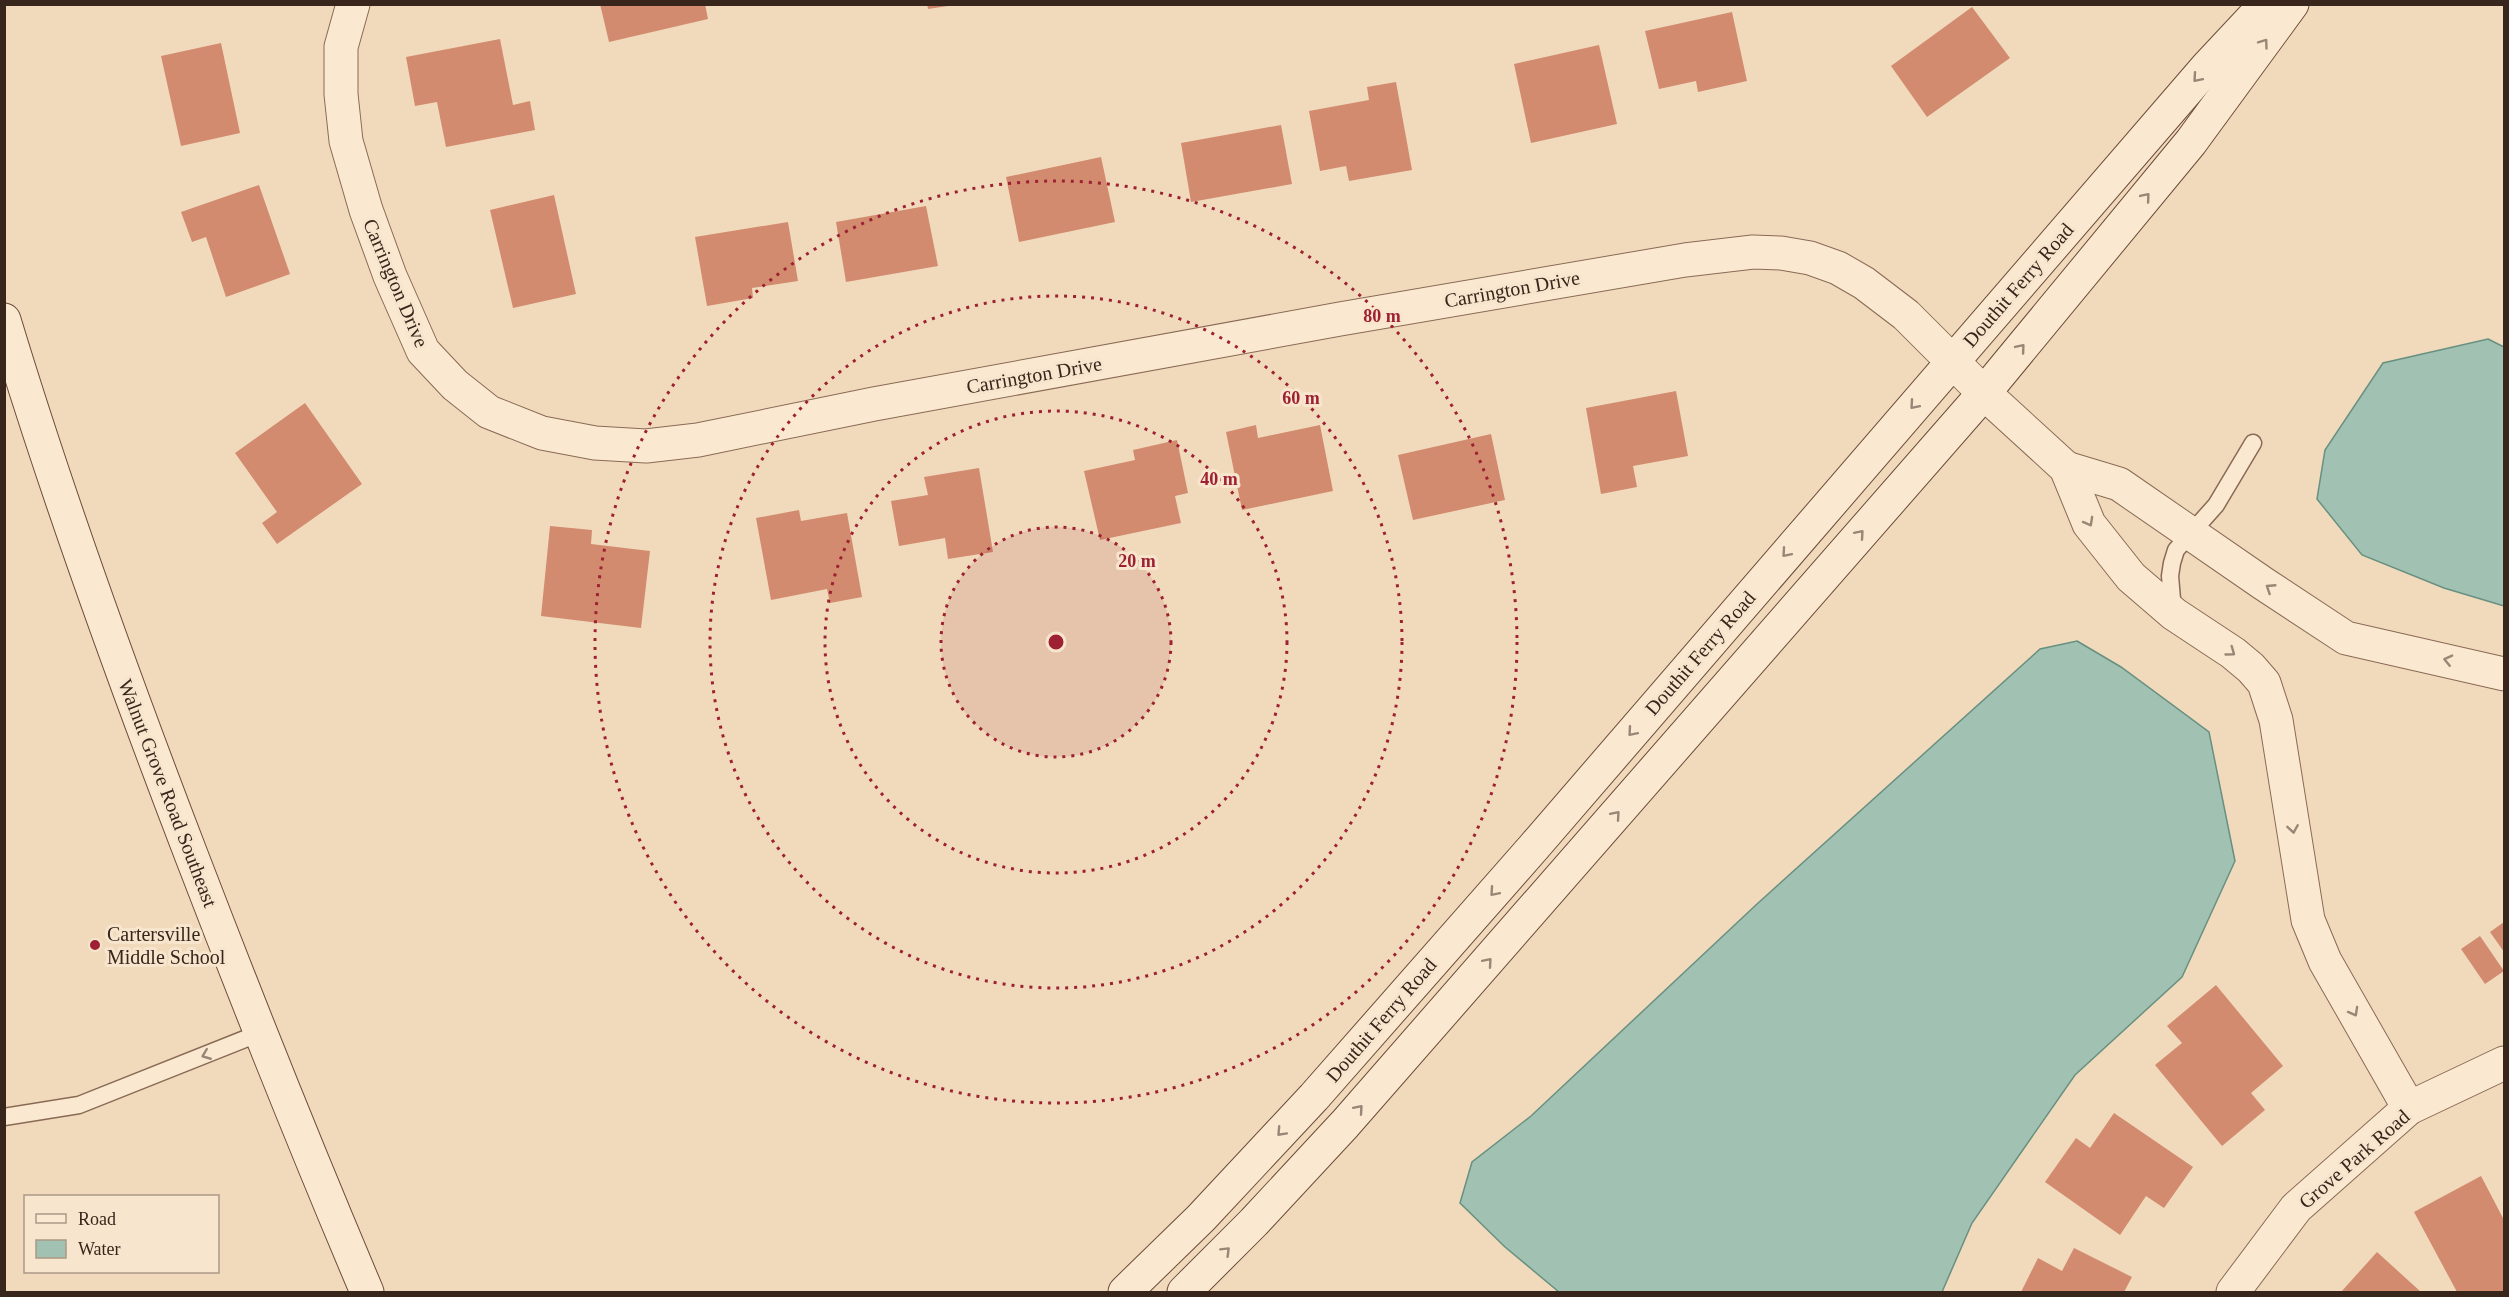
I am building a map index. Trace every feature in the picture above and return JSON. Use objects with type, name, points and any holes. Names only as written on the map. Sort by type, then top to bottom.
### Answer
[{"type":"street","name":"Carrington Drive","points":[[353,4],[341,47],[341,94],[346,141],[366,210],[405,315],[423,351],[454,385],[489,412],[542,433],[596,443],[646,446],[698,440],[886,402],[1340,319],[1630,268],[1753,252],[1809,258],[1864,283],[1906,315],[1984,393],[2066,468]]},
{"type":"street","name":"Douthit Ferry Road","points":[[1132,1290],[1314,1096],[1533,848],[2207,67],[2266,4]]},
{"type":"street","name":"Douthit Ferry Road","points":[[1184,1293],[1345,1124],[1984,393],[2192,142],[2292,4]]},
{"type":"street","name":"Walnut Grove Road Southeast","points":[[4,320],[61,500],[108,634],[260,1033],[367,1293]]},
{"type":"street","points":[[2066,468],[2119,484],[2346,638],[2505,674]]},
{"type":"street","points":[[2066,468],[2089,525],[2131,577],[2174,614],[2233,653],[2264,683],[2276,720],[2308,920],[2325,961],[2409,1108]]},
{"type":"street","name":"Grove Park Road","points":[[2233,1293],[2296,1208],[2409,1108],[2505,1063]]},
{"type":"lane","points":[[2174,614],[2170,576],[2176,550],[2216,505],[2253,443]]},
{"type":"lane","points":[[4,1117],[79,1105],[260,1033]]},
{"type":"water","points":[[2488,339],[2504,347],[2504,606],[2444,588],[2362,555],[2317,499],[2325,450],[2383,363]]},
{"type":"water","points":[[2077,641],[2121,667],[2209,732],[2235,861],[2182,977],[2075,1075],[1972,1223],[1942,1292],[1559,1292],[1505,1247],[1460,1203],[1472,1162],[1531,1116],[1757,904],[2040,649]]},
{"type":"building","points":[[600,4],[705,4],[708,19],[609,42]]},
{"type":"building","points":[[927,4],[948,4],[948,6],[928,9]]},
{"type":"building","points":[[1972,7],[2010,58],[1927,117],[1891,66]]},
{"type":"building","points":[[1732,12],[1747,81],[1698,92],[1696,81],[1659,89],[1645,31]]},
{"type":"building","points":[[500,39],[513,105],[530,101],[535,130],[446,147],[437,102],[415,106],[406,57]]},
{"type":"building","points":[[221,43],[240,133],[181,146],[161,56]]},
{"type":"building","points":[[1599,45],[1617,124],[1531,143],[1514,64]]},
{"type":"building","points":[[1396,82],[1412,170],[1349,181],[1346,166],[1320,171],[1309,111],[1369,100],[1367,87]]},
{"type":"building","points":[[1281,125],[1292,184],[1191,202],[1181,143]]},
{"type":"building","points":[[1101,157],[1115,222],[1019,242],[1006,177]]},
{"type":"building","points":[[259,185],[290,274],[226,297],[206,237],[192,242],[181,212]]},
{"type":"building","points":[[554,195],[576,294],[513,308],[490,210]]},
{"type":"building","points":[[926,206],[938,266],[846,282],[836,222]]},
{"type":"building","points":[[788,222],[798,281],[752,288],[753,298],[707,306],[695,237]]},
{"type":"building","points":[[1676,391],[1688,456],[1633,466],[1637,487],[1601,494],[1586,408]]},
{"type":"building","points":[[305,403],[362,484],[277,544],[262,523],[277,512],[235,453]]},
{"type":"building","points":[[1256,425],[1258,438],[1320,425],[1333,491],[1242,510],[1226,432]]},
{"type":"building","points":[[1491,434],[1505,500],[1413,520],[1398,455]]},
{"type":"building","points":[[1177,440],[1188,493],[1175,496],[1181,523],[1100,540],[1084,471],[1135,460],[1133,450]]},
{"type":"building","points":[[979,468],[993,552],[948,559],[945,538],[899,546],[891,501],[928,495],[924,477]]},
{"type":"building","points":[[799,510],[801,521],[847,513],[862,597],[830,603],[827,589],[771,600],[756,518]]},
{"type":"building","points":[[550,526],[592,530],[591,544],[650,551],[641,628],[541,616]]},
{"type":"building","points":[[2504,922],[2504,952],[2490,932]]},
{"type":"building","points":[[2480,936],[2504,971],[2485,984],[2461,949]]},
{"type":"building","points":[[2216,985],[2283,1066],[2251,1093],[2265,1110],[2222,1146],[2155,1065],[2182,1043],[2167,1026]]},
{"type":"building","points":[[2114,1113],[2193,1167],[2164,1208],[2146,1196],[2120,1235],[2045,1182],[2076,1138],[2090,1148]]},
{"type":"building","points":[[2481,1176],[2504,1220],[2504,1292],[2457,1292],[2414,1212]]},
{"type":"building","points":[[2074,1248],[2132,1277],[2124,1292],[2021,1292],[2038,1258],[2062,1271]]},
{"type":"building","points":[[2377,1252],[2421,1292],[2341,1292]]},
{"type":"place","name":"Cartersville Middle School","points":[[95,945]]}]
